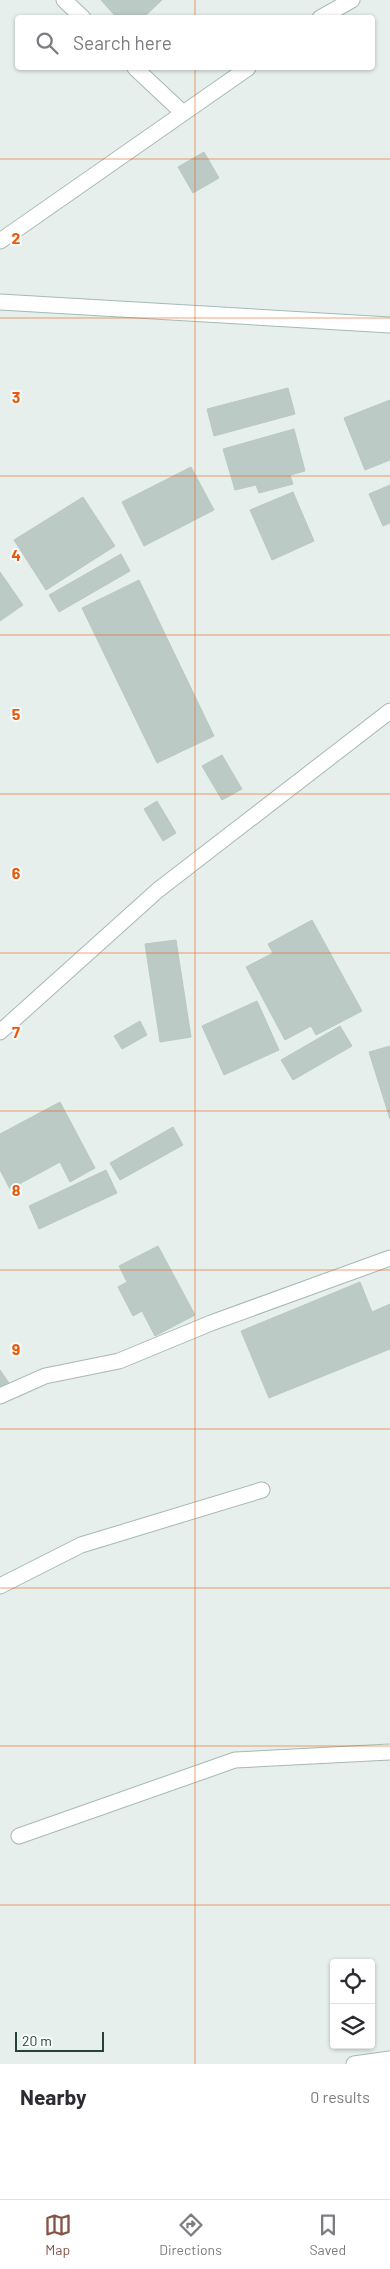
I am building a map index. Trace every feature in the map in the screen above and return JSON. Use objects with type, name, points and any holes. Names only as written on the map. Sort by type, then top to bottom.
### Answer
[{"type":"street","points":[[64,0],[80,15]]},
{"type":"street","points":[[325,15],[352,0]]},
{"type":"street","points":[[137,70],[183,113]]},
{"type":"street","points":[[0,241],[245,70]]},
{"type":"street","points":[[0,302],[390,325]]},
{"type":"street","points":[[0,1032],[158,890],[390,711]]},
{"type":"street","points":[[0,1396],[45,1376],[119,1361],[211,1323],[390,1258]]},
{"type":"street","points":[[0,1586],[81,1545],[262,1490]]},
{"type":"street","points":[[19,1836],[236,1760],[390,1752]]},
{"type":"street","points":[[354,2064],[390,2059]]},
{"type":"building","points":[[101,0],[162,0],[146,15],[114,15]]},
{"type":"building","points":[[204,152],[219,178],[193,193],[178,167]]},
{"type":"building","points":[[288,388],[295,414],[214,436],[207,409]]},
{"type":"building","points":[[390,400],[390,460],[365,470],[344,418]]},
{"type":"building","points":[[294,429],[305,471],[290,475],[293,484],[259,493],[256,485],[235,490],[223,449]]},
{"type":"building","points":[[191,467],[214,510],[144,546],[122,502]]},
{"type":"building","points":[[390,485],[390,523],[383,526],[369,494]]},
{"type":"building","points":[[293,492],[314,541],[272,560],[250,510]]},
{"type":"building","points":[[83,497],[115,546],[46,590],[14,540]]},
{"type":"building","points":[[121,554],[130,571],[59,612],[49,595]]},
{"type":"building","points":[[0,572],[23,605],[0,621]]},
{"type":"building","points":[[139,580],[214,736],[157,763],[82,608]]},
{"type":"building","points":[[222,755],[242,789],[222,800],[202,766]]},
{"type":"building","points":[[157,801],[176,833],[163,841],[144,809]]},
{"type":"building","points":[[312,920],[362,1011],[316,1035],[311,1026],[285,1040],[246,967],[273,953],[268,944]]},
{"type":"building","points":[[176,940],[191,1037],[160,1042],[145,944]]},
{"type":"building","points":[[257,1001],[279,1050],[224,1075],[202,1026]]},
{"type":"building","points":[[140,1021],[147,1035],[122,1049],[114,1036]]},
{"type":"building","points":[[340,1026],[352,1046],[293,1080],[281,1060]]},
{"type":"building","points":[[390,1046],[390,1119],[369,1052]]},
{"type":"building","points":[[60,1102],[95,1168],[70,1182],[60,1162],[10,1189],[0,1170],[0,1134]]},
{"type":"building","points":[[173,1127],[183,1145],[120,1180],[110,1163]]},
{"type":"building","points":[[106,1170],[117,1193],[39,1229],[29,1206]]},
{"type":"building","points":[[158,1246],[195,1315],[155,1336],[142,1311],[133,1316],[118,1287],[127,1282],[119,1266]]},
{"type":"building","points":[[360,1282],[372,1312],[390,1304],[390,1349],[269,1398],[241,1331]]},
{"type":"building","points":[[0,1370],[9,1383],[0,1389]]}]
